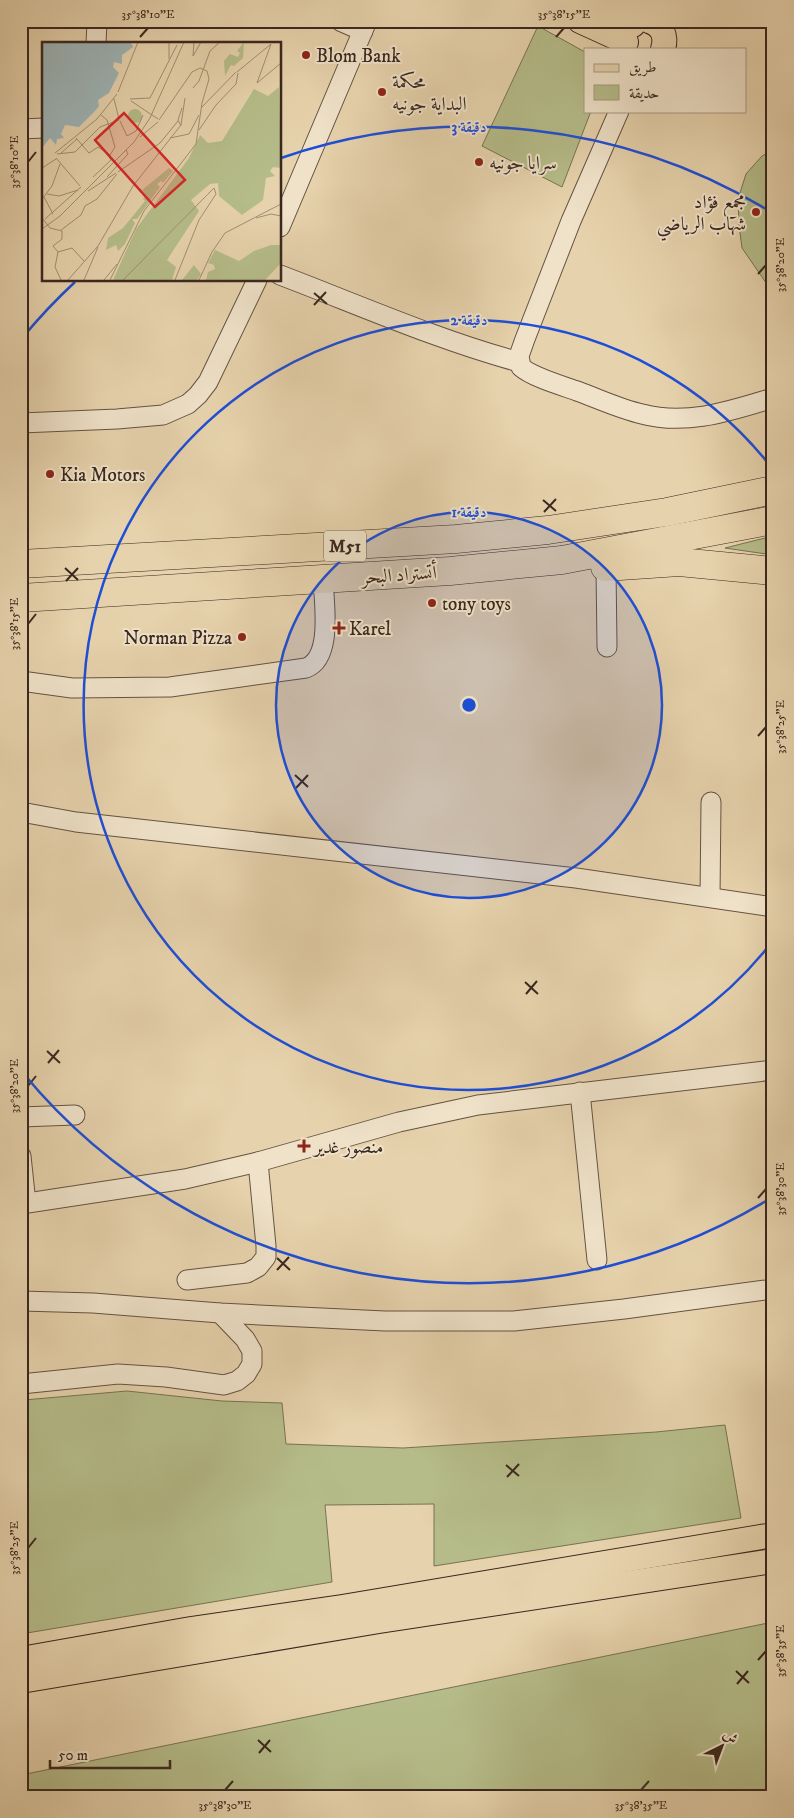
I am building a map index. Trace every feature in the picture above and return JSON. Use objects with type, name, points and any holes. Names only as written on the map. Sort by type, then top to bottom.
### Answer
[{"type":"highway","name":"أتستراد البحر","points":[[29,559],[456,539],[548,530],[667,512],[773,490]]},
{"type":"highway","name":"أتستراد البحر","points":[[21,598],[450,571],[562,560],[773,520]]},
{"type":"highway","points":[[562,560],[584,568],[679,562],[773,571]]},
{"type":"main road","points":[[580,21],[643,29]]},
{"type":"main road","points":[[21,1659],[191,1629],[342,1607],[773,1535]]},
{"type":"main road","points":[[21,1682],[380,1621],[773,1561]]},
{"type":"street","points":[[96,42],[97,21]]},
{"type":"street","points":[[281,224],[355,24]]},
{"type":"street","points":[[281,194],[326,104]]},
{"type":"street","points":[[619,112],[571,221],[525,339],[519,356],[519,362],[524,370],[558,384],[642,414],[662,418],[685,419],[728,412],[773,398]]},
{"type":"street","points":[[21,129],[42,128]]},
{"type":"street","points":[[281,274],[426,331],[490,354],[519,362]]},
{"type":"street","points":[[21,423],[163,415],[184,399],[198,375],[244,281]]},
{"type":"street","points":[[21,411],[107,408],[160,403],[198,395],[208,382],[257,281]]},
{"type":"street","points":[[606,567],[607,647]]},
{"type":"street","points":[[21,680],[72,688],[170,687],[306,668],[316,661],[323,646],[325,632],[323,579]]},
{"type":"street","points":[[710,897],[711,802]]},
{"type":"street","points":[[21,812],[76,822],[576,878],[773,907]]},
{"type":"street","points":[[21,1156],[24,1204],[185,1179],[258,1162],[399,1122],[478,1105],[773,1070]]},
{"type":"street","points":[[580,1092],[597,1260]]},
{"type":"street","points":[[21,1117],[75,1115]]},
{"type":"street","points":[[188,1280],[247,1274],[258,1268],[266,1257],[258,1162]]},
{"type":"street","points":[[21,1300],[93,1303],[220,1314],[385,1321],[514,1320],[624,1309],[773,1289]]},
{"type":"street","points":[[21,1384],[118,1374],[166,1377],[224,1385],[237,1381],[246,1374],[252,1364],[252,1351],[245,1339],[220,1314]]},
{"type":"green space","points":[[538,26],[584,51],[584,112],[591,112],[562,187],[482,146]]},
{"type":"green space","name":"مجمع فؤاد شهاب الرياضي","points":[[773,150],[773,293],[742,248],[738,199],[746,174],[762,156]]},
{"type":"green space","points":[[773,536],[773,555],[725,548]]},
{"type":"green space","points":[[127,1391],[222,1401],[282,1403],[286,1444],[403,1448],[656,1432],[725,1425],[741,1518],[434,1566],[434,1504],[325,1505],[332,1582],[21,1634],[21,1504],[24,1400]]},
{"type":"green space","points":[[773,1622],[773,1797],[21,1797],[21,1775]]},
{"type":"place","name":"Blom Bank","points":[[306,55]]},
{"type":"place","name":"محكمة البداية جونيه","points":[[382,92]]},
{"type":"place","name":"سرايا جونيه","points":[[479,162]]},
{"type":"place","name":"مجمع فؤاد شهاب الرياضي","points":[[756,212]]},
{"type":"place","name":"Kia Motors","points":[[50,474]]},
{"type":"place","name":"tony toys","points":[[432,603]]},
{"type":"place","name":"Karel","points":[[339,628]]},
{"type":"place","name":"Norman Pizza","points":[[242,637]]},
{"type":"place","name":"منصور غدير","points":[[304,1146]]}]
